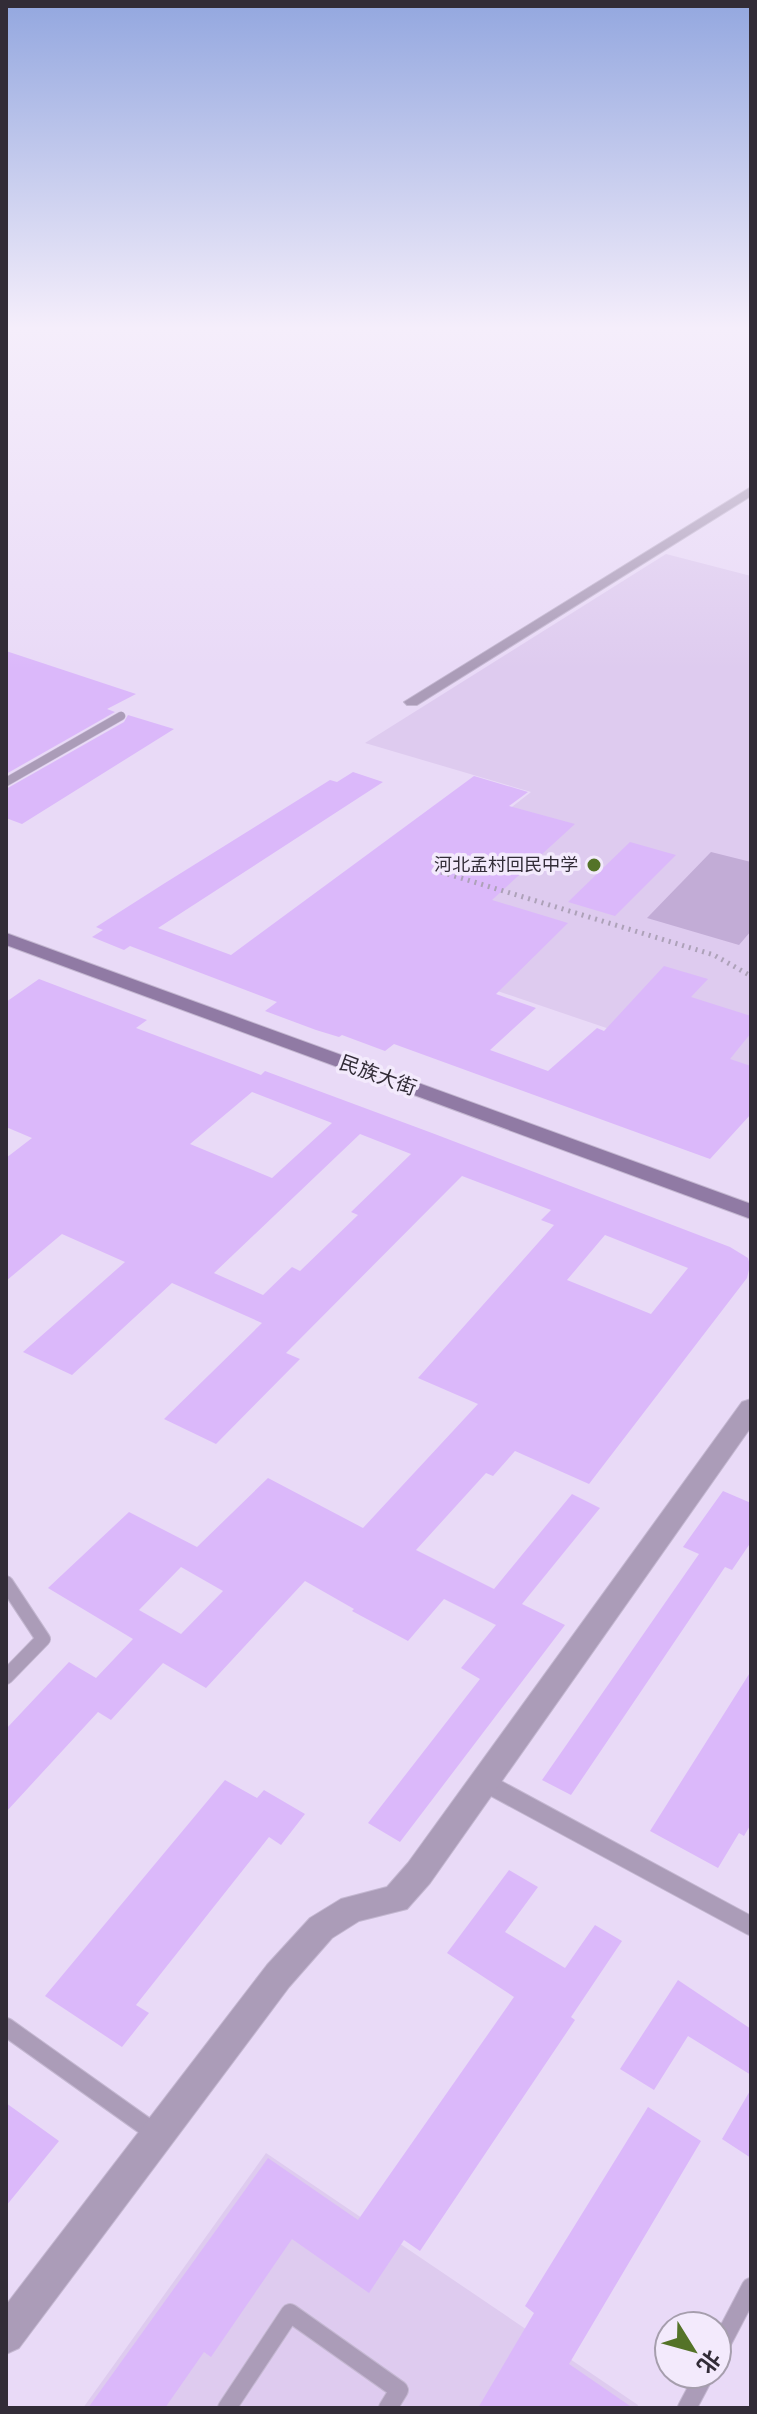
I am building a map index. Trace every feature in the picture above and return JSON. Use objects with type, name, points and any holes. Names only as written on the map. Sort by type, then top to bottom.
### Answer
[{"type":"main road","name":"民族大街","points":[[6,939],[751,1212]]},
{"type":"street","points":[[412,702],[751,491]]},
{"type":"street","points":[[6,2335],[278,1976],[321,1928],[352,1909],[396,1899],[419,1873],[751,1408]]},
{"type":"lane","points":[[6,782],[121,716]]},
{"type":"lane","points":[[6,1583],[43,1639],[6,1677]]},
{"type":"lane","points":[[484,1782],[751,1926]]},
{"type":"lane","points":[[6,2027],[157,2135]]},
{"type":"lane","points":[[733,2321],[751,2287]]},
{"type":"lane","points":[[227,2408],[290,2313],[399,2390],[388,2408]]},
{"type":"lane","points":[[687,2408],[697,2390]]},
{"type":"path","points":[[441,872],[714,955],[751,976]]},
{"type":"shaded area","name":"河北孟村回民中学","points":[[666,554],[751,576],[751,1077],[344,939],[531,792],[365,743]]},
{"type":"shaded area","points":[[711,852],[751,862],[751,931],[739,945],[647,918]]},
{"type":"shaded area","points":[[266,2153],[638,2405],[637,2408],[83,2408]]},
{"type":"building","points":[[6,651],[136,694],[107,709],[115,712],[6,774]]},
{"type":"building","points":[[128,715],[174,729],[22,824],[6,818],[6,789],[124,722]]},
{"type":"building","points":[[353,772],[383,782],[158,928],[231,955],[474,776],[528,792],[509,806],[575,824],[492,900],[568,923],[496,994],[536,1008],[490,1050],[548,1071],[597,1028],[604,1031],[664,966],[708,979],[691,997],[751,1016],[751,1033],[730,1059],[751,1066],[751,1114],[710,1159],[394,1044],[385,1051],[342,1035],[339,1037],[316,1030],[265,1011],[277,1002],[130,946],[124,950],[92,937],[103,930],[96,927],[165,883],[330,780],[337,782]]},
{"type":"building","points":[[630,842],[676,855],[615,916],[568,902]]},
{"type":"building","points":[[39,979],[147,1020],[136,1028],[261,1075],[265,1071],[432,1133],[730,1247],[748,1258],[747,1278],[589,1484],[515,1451],[493,1476],[486,1473],[416,1550],[494,1589],[572,1494],[600,1508],[522,1604],[565,1625],[400,1842],[368,1823],[480,1679],[461,1668],[496,1625],[444,1599],[408,1641],[305,1581],[206,1688],[163,1663],[111,1720],[98,1712],[6,1812],[6,1729],[69,1662],[96,1678],[133,1639],[48,1588],[129,1512],[197,1547],[268,1478],[363,1528],[478,1404],[418,1378],[554,1225],[541,1220],[551,1210],[462,1176],[286,1353],[300,1359],[216,1444],[164,1419],[262,1323],[172,1283],[72,1375],[23,1352],[125,1262],[62,1234],[6,1281],[6,1158],[32,1138],[6,1127],[6,1002]],"holes":[[[252,1092],[332,1123],[272,1178],[190,1144]],[[360,1134],[411,1154],[351,1212],[358,1215],[300,1271],[292,1267],[263,1295],[214,1273]],[[605,1235],[688,1268],[651,1314],[567,1280]],[[181,1567],[223,1591],[181,1634],[139,1610]]]},
{"type":"building","points":[[723,1491],[751,1503],[751,1542],[732,1570],[725,1567],[571,1795],[542,1780],[699,1554],[683,1547]]},
{"type":"building","points":[[751,1671],[751,1824],[744,1836],[739,1833],[718,1868],[650,1831]]},
{"type":"building","points":[[225,1780],[257,1798],[264,1790],[305,1814],[281,1845],[269,1837],[136,2005],[149,2013],[122,2047],[45,1996]]},
{"type":"building","points":[[509,1870],[538,1887],[505,1932],[565,1968],[595,1925],[622,1941],[571,2017],[575,2020],[420,2251],[404,2240],[369,2293],[292,2239],[211,2357],[204,2352],[165,2408],[88,2408],[268,2158],[358,2220],[514,1997],[447,1953]]},
{"type":"building","points":[[678,1980],[751,2029],[751,2075],[688,2036],[654,2090],[620,2069]]},
{"type":"building","points":[[751,2089],[751,2158],[722,2139]]},
{"type":"building","points":[[6,2103],[59,2141],[6,2206]]},
{"type":"building","points":[[648,2107],[701,2141],[569,2364],[633,2408],[478,2408],[534,2313],[525,2306]]},
{"type":"place","name":"河北孟村回民中学","points":[[594,865]]}]
